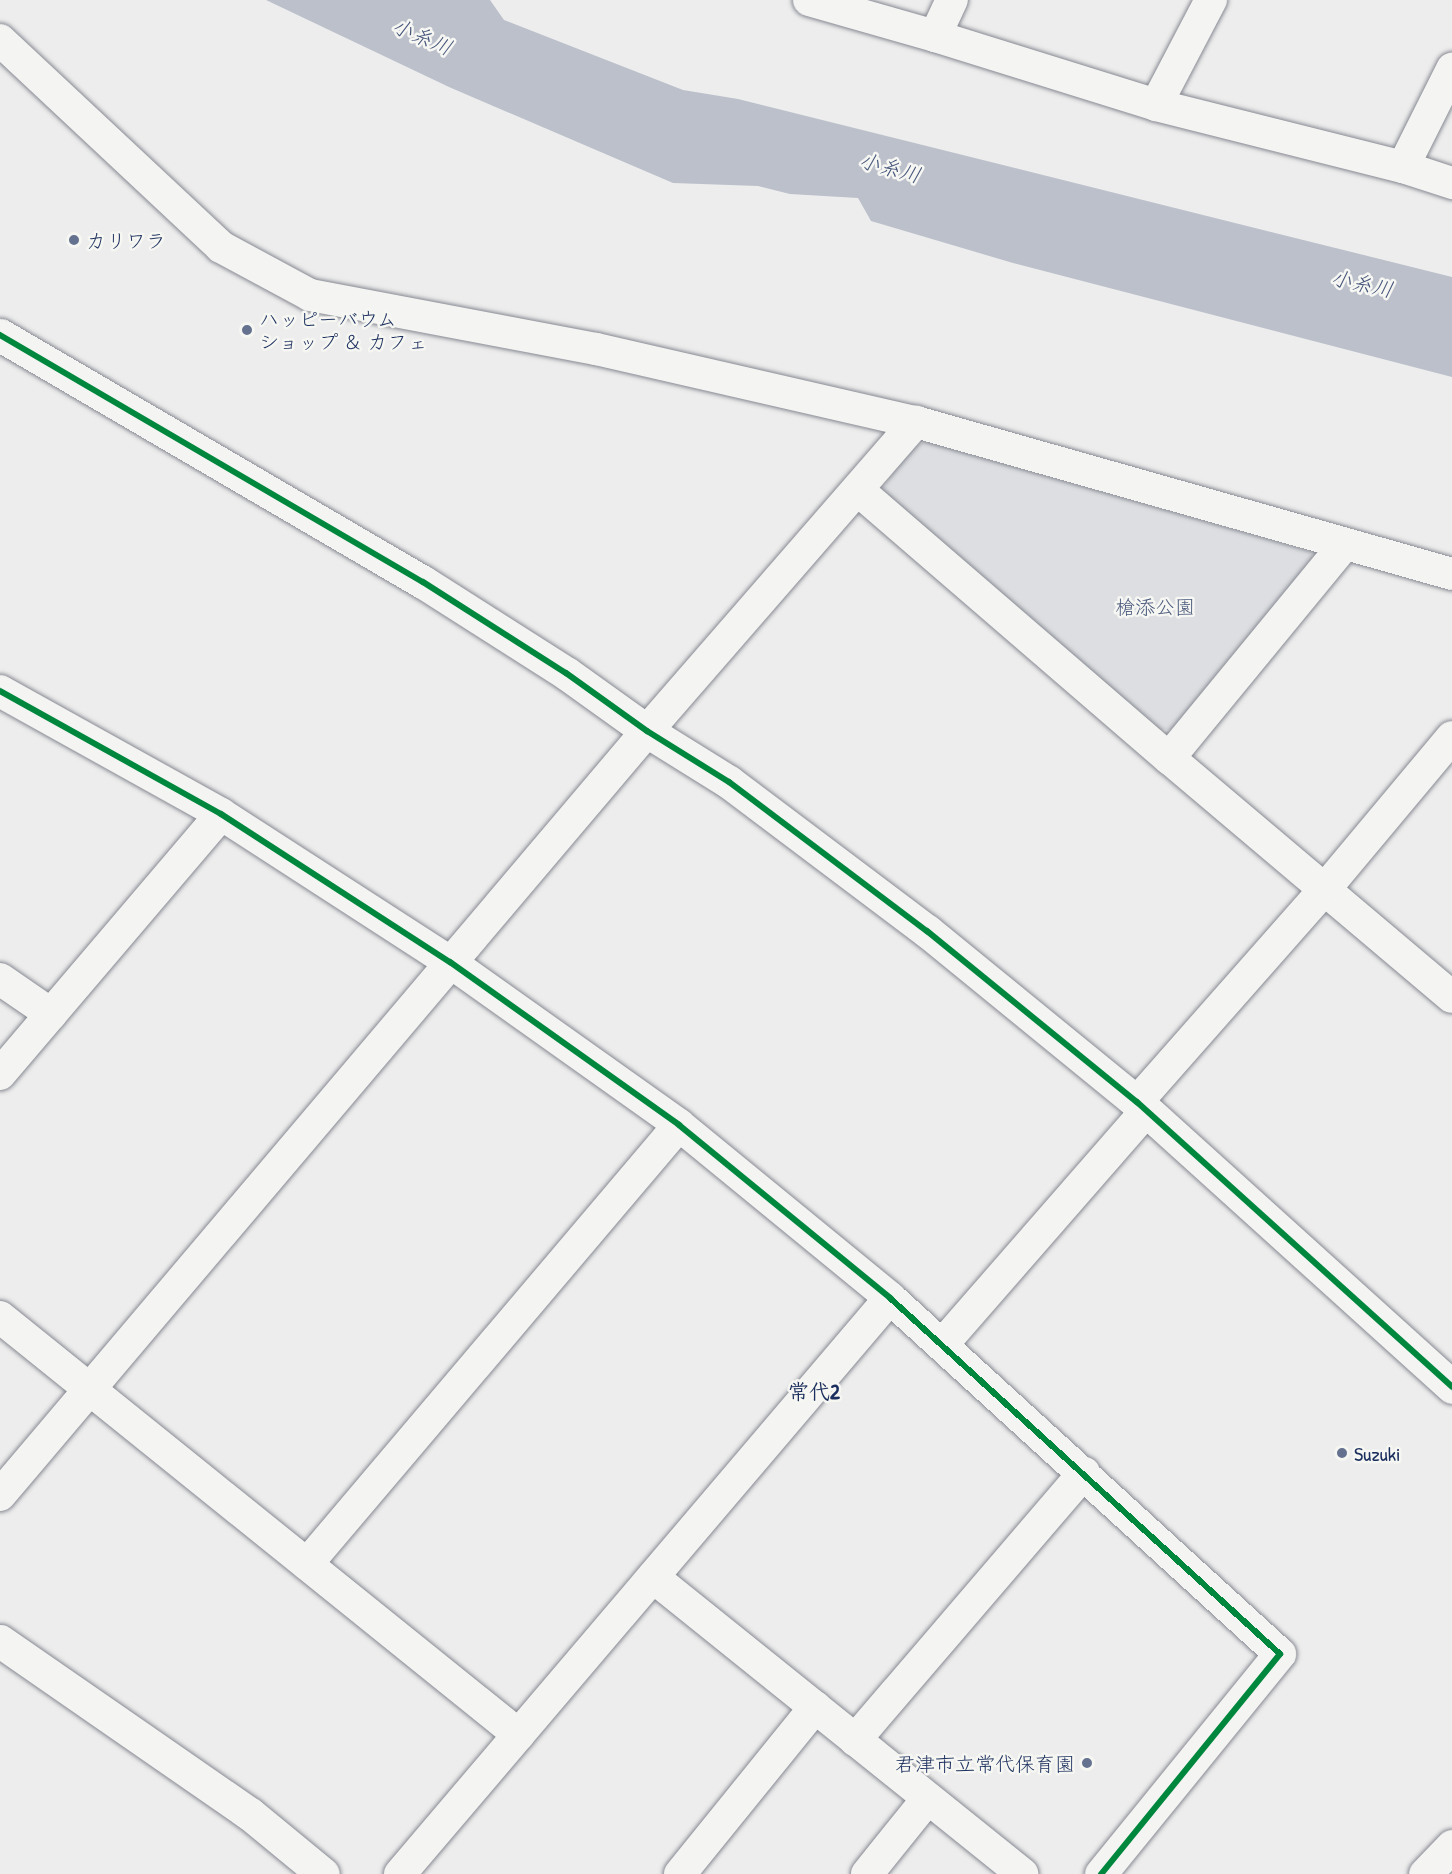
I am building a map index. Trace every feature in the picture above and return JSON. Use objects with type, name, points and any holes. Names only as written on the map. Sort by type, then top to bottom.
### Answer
[{"type":"main road","points":[[0,335],[423,582],[566,673],[647,730],[729,782],[927,931],[1142,1106],[1452,1387]]},
{"type":"main road","points":[[0,1641],[250,1814],[323,1874]]},
{"type":"main road","points":[[1425,1874],[1452,1846]]},
{"type":"street","points":[[809,0],[935,36],[1156,105],[1403,167],[1452,183]]},
{"type":"street","points":[[935,36],[952,0]]},
{"type":"street","points":[[1156,105],[1211,0]]},
{"type":"street","points":[[0,40],[221,247],[310,295],[596,349],[916,422],[1452,574]]},
{"type":"street","points":[[1403,167],[1452,69]]},
{"type":"street","points":[[0,1495],[647,730],[916,422]]},
{"type":"street","points":[[858,490],[1169,758],[1452,997]]},
{"type":"street","points":[[1169,758],[1345,544]]},
{"type":"street","points":[[0,691],[221,814],[450,962],[679,1125],[890,1298],[1280,1654],[1101,1874]]},
{"type":"street","points":[[942,1346],[1452,737]]},
{"type":"street","points":[[0,1074],[221,814]]},
{"type":"street","points":[[0,979],[51,1014]]},
{"type":"street","points":[[307,1564],[679,1125]]},
{"type":"street","points":[[400,1874],[890,1298]]},
{"type":"street","points":[[0,1317],[519,1735]]},
{"type":"street","points":[[855,1740],[1084,1473]]},
{"type":"street","points":[[652,1577],[1022,1874]]},
{"type":"street","points":[[680,1874],[815,1707]]},
{"type":"street","points":[[867,1874],[928,1798]]},
{"type":"green space","name":"槍添公園","points":[[926,442],[1311,552],[1315,564],[1176,729],[1157,730],[885,501],[883,488],[910,448]]},
{"type":"water","name":"小糸川","points":[[266,0],[490,0],[504,20],[683,90],[738,99],[1452,277],[1452,377],[1013,263],[871,221],[858,198],[790,194],[758,186],[673,183],[449,87]]},
{"type":"cycle path","points":[[0,335],[423,582],[566,673],[647,731],[729,782],[927,931],[1137,1102],[1452,1387]]},
{"type":"cycle path","points":[[0,691],[221,814],[450,962],[679,1125],[890,1298],[1280,1654],[1101,1874]]},
{"type":"place","name":"カリワラ","points":[[74,240]]},
{"type":"place","name":"ハッピーバウム ショップ ＆ カフェ","points":[[247,330]]},
{"type":"place","name":"Suzuki","points":[[1342,1453]]},
{"type":"place","name":"君津市立常代保育園","points":[[1087,1763]]},
{"type":"district","name":"常代2","points":[[814,1392]]}]
